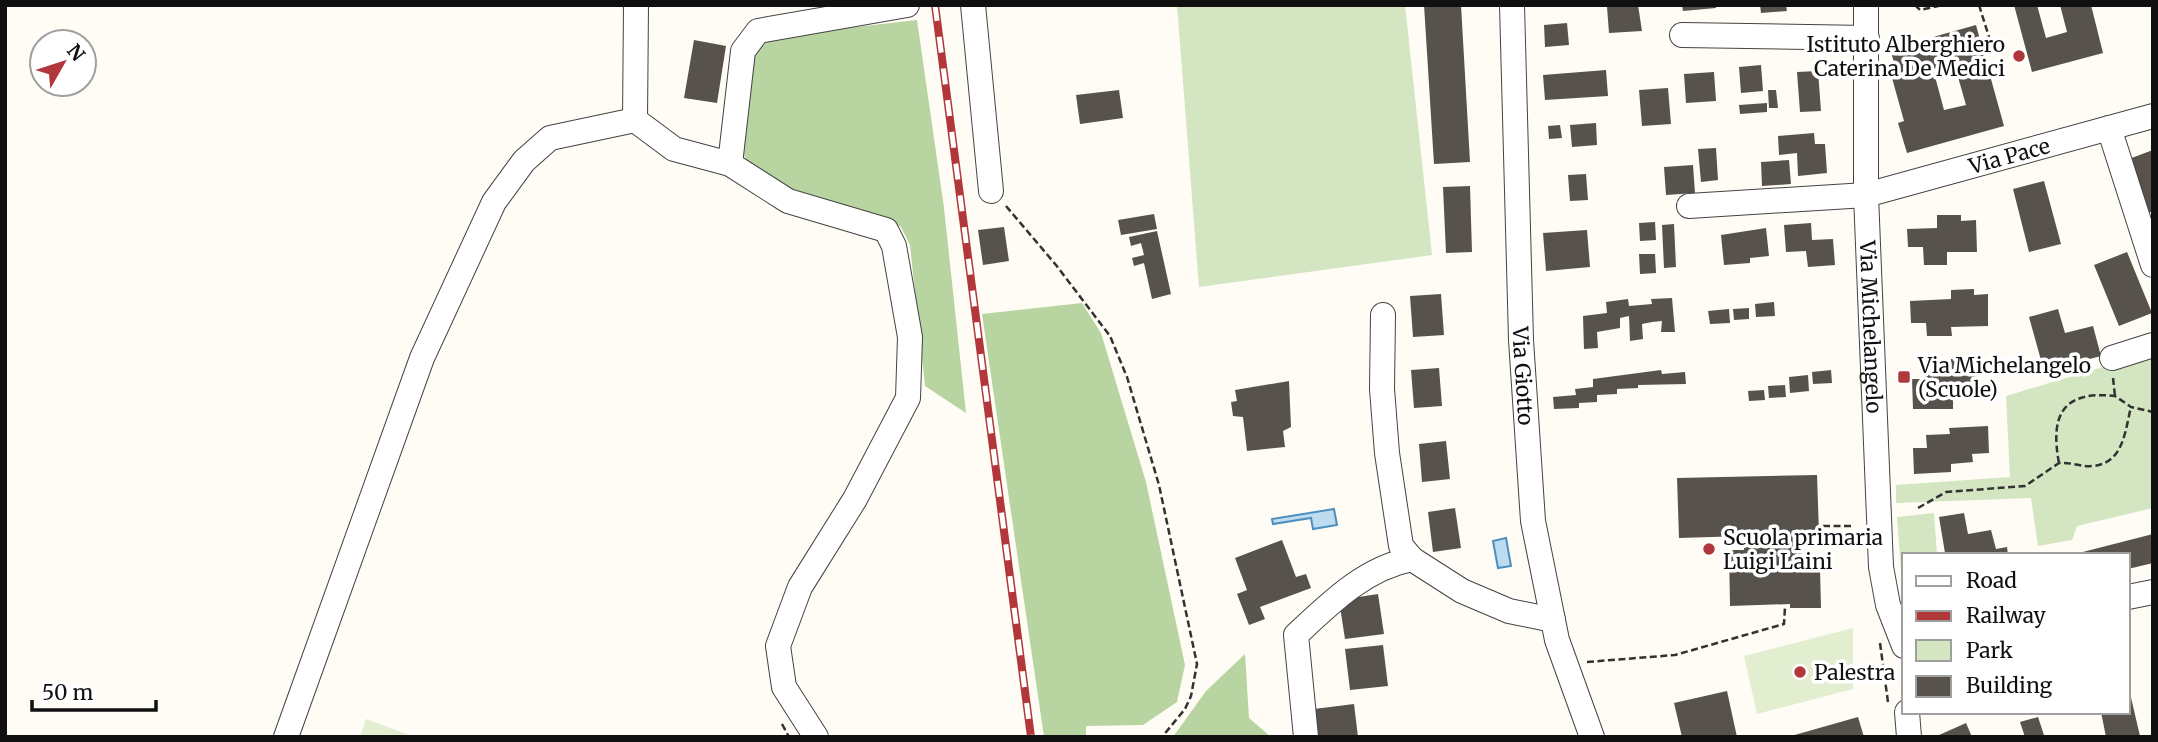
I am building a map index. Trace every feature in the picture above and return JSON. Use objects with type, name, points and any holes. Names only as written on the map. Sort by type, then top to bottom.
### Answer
[{"type":"street","points":[[635,120],[636,5]]},
{"type":"street","points":[[730,164],[743,51],[758,31],[907,5]]},
{"type":"street","points":[[973,5],[991,191]]},
{"type":"street","name":"Via Giotto","points":[[1513,5],[1521,326],[1533,520],[1553,620],[1592,737]]},
{"type":"street","name":"Via Michelangelo","points":[[1866,5],[1866,195],[1881,567],[1888,605],[1902,641]]},
{"type":"street","points":[[1682,35],[1867,38]]},
{"type":"street","name":"Via Pace","points":[[1689,206],[1866,195],[2153,116]]},
{"type":"street","points":[[286,737],[422,358],[494,202],[524,161],[550,138],[635,120],[674,149],[730,164],[788,201],[886,230],[894,246],[910,337],[908,398],[855,499],[800,587],[778,646],[784,687],[816,737]]},
{"type":"street","points":[[2109,128],[2153,265]]},
{"type":"street","points":[[1383,316],[1382,389],[1387,453],[1401,546],[1412,559],[1462,591],[1509,611],[1553,620]]},
{"type":"street","points":[[2112,358],[2153,345]]},
{"type":"street","points":[[1861,439],[1866,552],[1881,567]]},
{"type":"street","points":[[1306,737],[1296,635],[1326,607],[1373,572],[1388,564],[1412,559]]},
{"type":"street","points":[[2130,597],[2153,592]]},
{"type":"street","points":[[1898,707],[1909,737]]},
{"type":"path","points":[[1915,5],[1920,10],[1943,5]]},
{"type":"path","points":[[1979,5],[1989,37]]},
{"type":"path","points":[[991,191],[1021,222],[1111,336],[1127,377],[1159,485],[1196,664],[1192,696],[1162,737]]},
{"type":"path","points":[[2059,463],[2054,427],[2066,406],[2084,397],[2107,395],[2115,396],[2131,407],[2153,412]]},
{"type":"path","points":[[1918,508],[1946,492],[2025,486],[2059,463],[2091,467],[2109,460],[2125,438],[2131,407]]},
{"type":"path","points":[[1823,526],[1853,526]]},
{"type":"path","points":[[1567,667],[1595,660],[1675,655],[1784,624],[1785,607]]},
{"type":"path","points":[[1880,641],[1898,707]]},
{"type":"green space","points":[[1177,5],[1405,5],[1432,255],[1199,287]]},
{"type":"green space","points":[[917,20],[944,208],[966,413],[925,386],[910,245],[901,227],[884,217],[770,182],[750,166],[740,148],[749,58],[769,37]]},
{"type":"green space","points":[[1082,303],[1101,333],[1146,482],[1185,665],[1177,702],[1143,725],[1086,726],[1086,737],[1044,737],[982,314]]},
{"type":"green space","points":[[2153,352],[2153,508],[2077,526],[2072,540],[2038,546],[2031,498],[1896,503],[1896,485],[2010,477],[2006,396]]},
{"type":"green space","points":[[1934,513],[1937,553],[1902,553],[1902,584],[1897,517]]},
{"type":"green space","name":"Palestra","points":[[1853,628],[1853,689],[1757,714],[1744,656]]},
{"type":"green space","points":[[1245,654],[1249,718],[1271,737],[1173,737],[1206,691]]},
{"type":"green space","points":[[366,719],[415,737],[360,737]]},
{"type":"water","points":[[1334,509],[1337,525],[1313,529],[1311,518],[1273,524],[1272,519]]},
{"type":"water","points":[[1506,538],[1511,566],[1498,568],[1493,541]]},
{"type":"building","points":[[1424,5],[1461,5],[1470,162],[1434,164]]},
{"type":"building","points":[[1638,5],[1642,31],[1609,33],[1607,7]]},
{"type":"building","points":[[1682,5],[1716,5],[1716,8],[1683,11]]},
{"type":"building","points":[[1760,5],[1786,5],[1787,11],[1761,13]]},
{"type":"building","points":[[2014,5],[2037,5],[2046,38],[2067,32],[2060,5],[2091,5],[2103,53],[2032,72]]},
{"type":"building","points":[[1567,23],[1569,45],[1545,47],[1544,25]]},
{"type":"building","points":[[1976,25],[2004,126],[1907,153],[1898,123],[1904,121],[1892,78],[1898,76],[1890,49]],"holes":[[[1954,63],[1966,105],[1944,110],[1933,69]]]},
{"type":"building","points":[[694,40],[726,46],[717,103],[684,98]]},
{"type":"building","points":[[1761,65],[1763,91],[1741,93],[1739,67]]},
{"type":"building","points":[[1606,70],[1608,96],[1545,100],[1543,75]]},
{"type":"building","points":[[1818,71],[1821,111],[1800,112],[1797,72]]},
{"type":"building","points":[[1714,72],[1716,101],[1686,103],[1684,74]]},
{"type":"building","points":[[1668,88],[1671,124],[1642,126],[1639,90]]},
{"type":"building","points":[[1119,90],[1123,118],[1080,124],[1076,95]]},
{"type":"building","points":[[1768,90],[1776,90],[1778,108],[1769,108]]},
{"type":"building","points":[[1767,103],[1767,112],[1740,114],[1739,105]]},
{"type":"building","points":[[1596,123],[1597,145],[1572,147],[1570,125]]},
{"type":"building","points":[[1560,125],[1562,138],[1549,139],[1548,126]]},
{"type":"building","points":[[1814,133],[1815,144],[1825,144],[1827,173],[1798,176],[1797,153],[1779,155],[1778,136]]},
{"type":"building","points":[[1716,148],[1718,180],[1701,182],[1698,149]]},
{"type":"building","points":[[2153,150],[2153,211],[2145,214],[2126,160]]},
{"type":"building","points":[[1789,160],[1791,184],[1762,186],[1761,162]]},
{"type":"building","points":[[1693,165],[1695,193],[1666,195],[1664,167]]},
{"type":"building","points":[[1586,174],[1588,200],[1570,201],[1568,175]]},
{"type":"building","points":[[2044,181],[2061,244],[2029,252],[2013,189]]},
{"type":"building","points":[[1470,186],[1472,252],[1446,253],[1443,187]]},
{"type":"building","points":[[1154,214],[1157,229],[1121,235],[1118,220]]},
{"type":"building","points":[[1937,215],[1961,215],[1961,221],[1976,220],[1977,252],[1947,252],[1947,265],[1924,265],[1923,247],[1908,247],[1907,229],[1937,228]]},
{"type":"building","points":[[1655,222],[1656,240],[1640,241],[1639,223]]},
{"type":"building","points":[[1811,223],[1812,240],[1833,239],[1835,265],[1808,267],[1806,251],[1786,252],[1784,225]]},
{"type":"building","points":[[1674,224],[1676,267],[1664,268],[1662,225]]},
{"type":"building","points":[[1004,227],[1009,261],[983,265],[978,230]]},
{"type":"building","points":[[1766,228],[1769,256],[1750,258],[1750,263],[1724,265],[1721,235]]},
{"type":"building","points":[[1587,230],[1590,267],[1546,271],[1543,233]]},
{"type":"building","points":[[1157,231],[1171,294],[1152,299],[1144,263],[1134,266],[1132,258],[1144,255],[1141,243],[1131,246],[1129,237]]},
{"type":"building","points":[[2127,252],[2152,313],[2119,326],[2094,265]]},
{"type":"building","points":[[1639,254],[1655,254],[1656,273],[1640,274]]},
{"type":"building","points":[[1974,289],[1974,295],[1988,294],[1988,326],[1951,327],[1952,336],[1927,336],[1926,323],[1911,323],[1910,301],[1951,299],[1951,290]]},
{"type":"building","points":[[1441,294],[1444,335],[1413,337],[1410,296]]},
{"type":"building","points":[[1672,298],[1675,332],[1661,332],[1662,321],[1642,324],[1643,339],[1630,341],[1629,316],[1620,318],[1620,328],[1597,332],[1598,348],[1584,349],[1583,316],[1607,313],[1606,302],[1628,299],[1629,306],[1652,304],[1651,299]]},
{"type":"building","points":[[1774,302],[1775,316],[1756,317],[1755,304]]},
{"type":"building","points":[[1749,308],[1749,319],[1734,320],[1733,309]]},
{"type":"building","points":[[1729,309],[1730,323],[1710,324],[1708,311]]},
{"type":"building","points":[[2058,309],[2065,333],[2093,326],[2101,356],[2044,371],[2029,317]]},
{"type":"building","points":[[1977,358],[1978,393],[1953,393],[1953,409],[1913,409],[1912,379],[1925,379],[1925,367],[1951,366],[1951,359]]},
{"type":"building","points":[[1439,368],[1442,406],[1414,408],[1411,370]]},
{"type":"building","points":[[1661,370],[1662,374],[1685,372],[1686,384],[1638,385],[1638,388],[1617,389],[1617,394],[1597,395],[1597,402],[1579,403],[1579,408],[1554,409],[1553,397],[1576,395],[1575,389],[1593,387],[1593,379]]},
{"type":"building","points":[[1831,370],[1832,383],[1813,384],[1812,372]]},
{"type":"building","points":[[1808,375],[1809,391],[1790,393],[1789,377]]},
{"type":"building","points":[[1289,381],[1291,427],[1283,431],[1285,447],[1247,451],[1243,417],[1233,416],[1231,402],[1237,401],[1235,390]]},
{"type":"building","points":[[1785,385],[1786,397],[1769,398],[1768,386]]},
{"type":"building","points":[[1764,390],[1765,400],[1749,401],[1748,391]]},
{"type":"building","points":[[1988,426],[1989,453],[1972,454],[1973,462],[1951,464],[1951,472],[1914,474],[1913,448],[1927,448],[1926,435],[1950,434],[1949,428]]},
{"type":"building","points":[[1446,441],[1450,479],[1422,482],[1419,444]]},
{"type":"building","points":[[1817,475],[1819,533],[1801,533],[1802,570],[1820,569],[1821,608],[1790,608],[1790,604],[1730,606],[1729,550],[1744,550],[1744,536],[1679,538],[1677,478]]},
{"type":"building","points":[[1455,508],[1461,548],[1433,552],[1428,512]]},
{"type":"building","points":[[1964,513],[1968,534],[1991,530],[1996,549],[2007,547],[2008,553],[1945,553],[1939,517]]},
{"type":"building","points":[[2153,534],[2153,563],[2130,569],[2130,553],[2079,553]]},
{"type":"building","points":[[1282,540],[1296,577],[1306,574],[1311,588],[1260,607],[1265,619],[1249,625],[1237,594],[1247,590],[1235,558]]},
{"type":"building","points":[[1378,594],[1384,634],[1345,639],[1339,600]]},
{"type":"building","points":[[1383,645],[1388,686],[1350,690],[1345,649]]},
{"type":"building","points":[[1727,691],[1737,737],[1682,737],[1674,703]]},
{"type":"building","points":[[2130,693],[2140,736],[2106,737],[2101,714],[2130,714]]},
{"type":"building","points":[[1354,704],[1358,737],[1317,737],[1314,709]]},
{"type":"building","points":[[1858,717],[1864,737],[1791,737],[1791,736]]},
{"type":"building","points":[[2038,717],[2044,735],[2025,737],[2020,722]]},
{"type":"building","points":[[1966,723],[1972,737],[1939,735]]},
{"type":"railway","points":[[935,5],[1031,737]]},
{"type":"place","name":"Istituto Alberghiero Caterina De Medici","points":[[2019,56]]},
{"type":"place","name":"Via Michelangelo (Scuole)","points":[[1904,377]]},
{"type":"place","name":"Scuola primaria Luigi Laini","points":[[1709,549]]},
{"type":"place","name":"Palestra","points":[[1800,672]]}]
